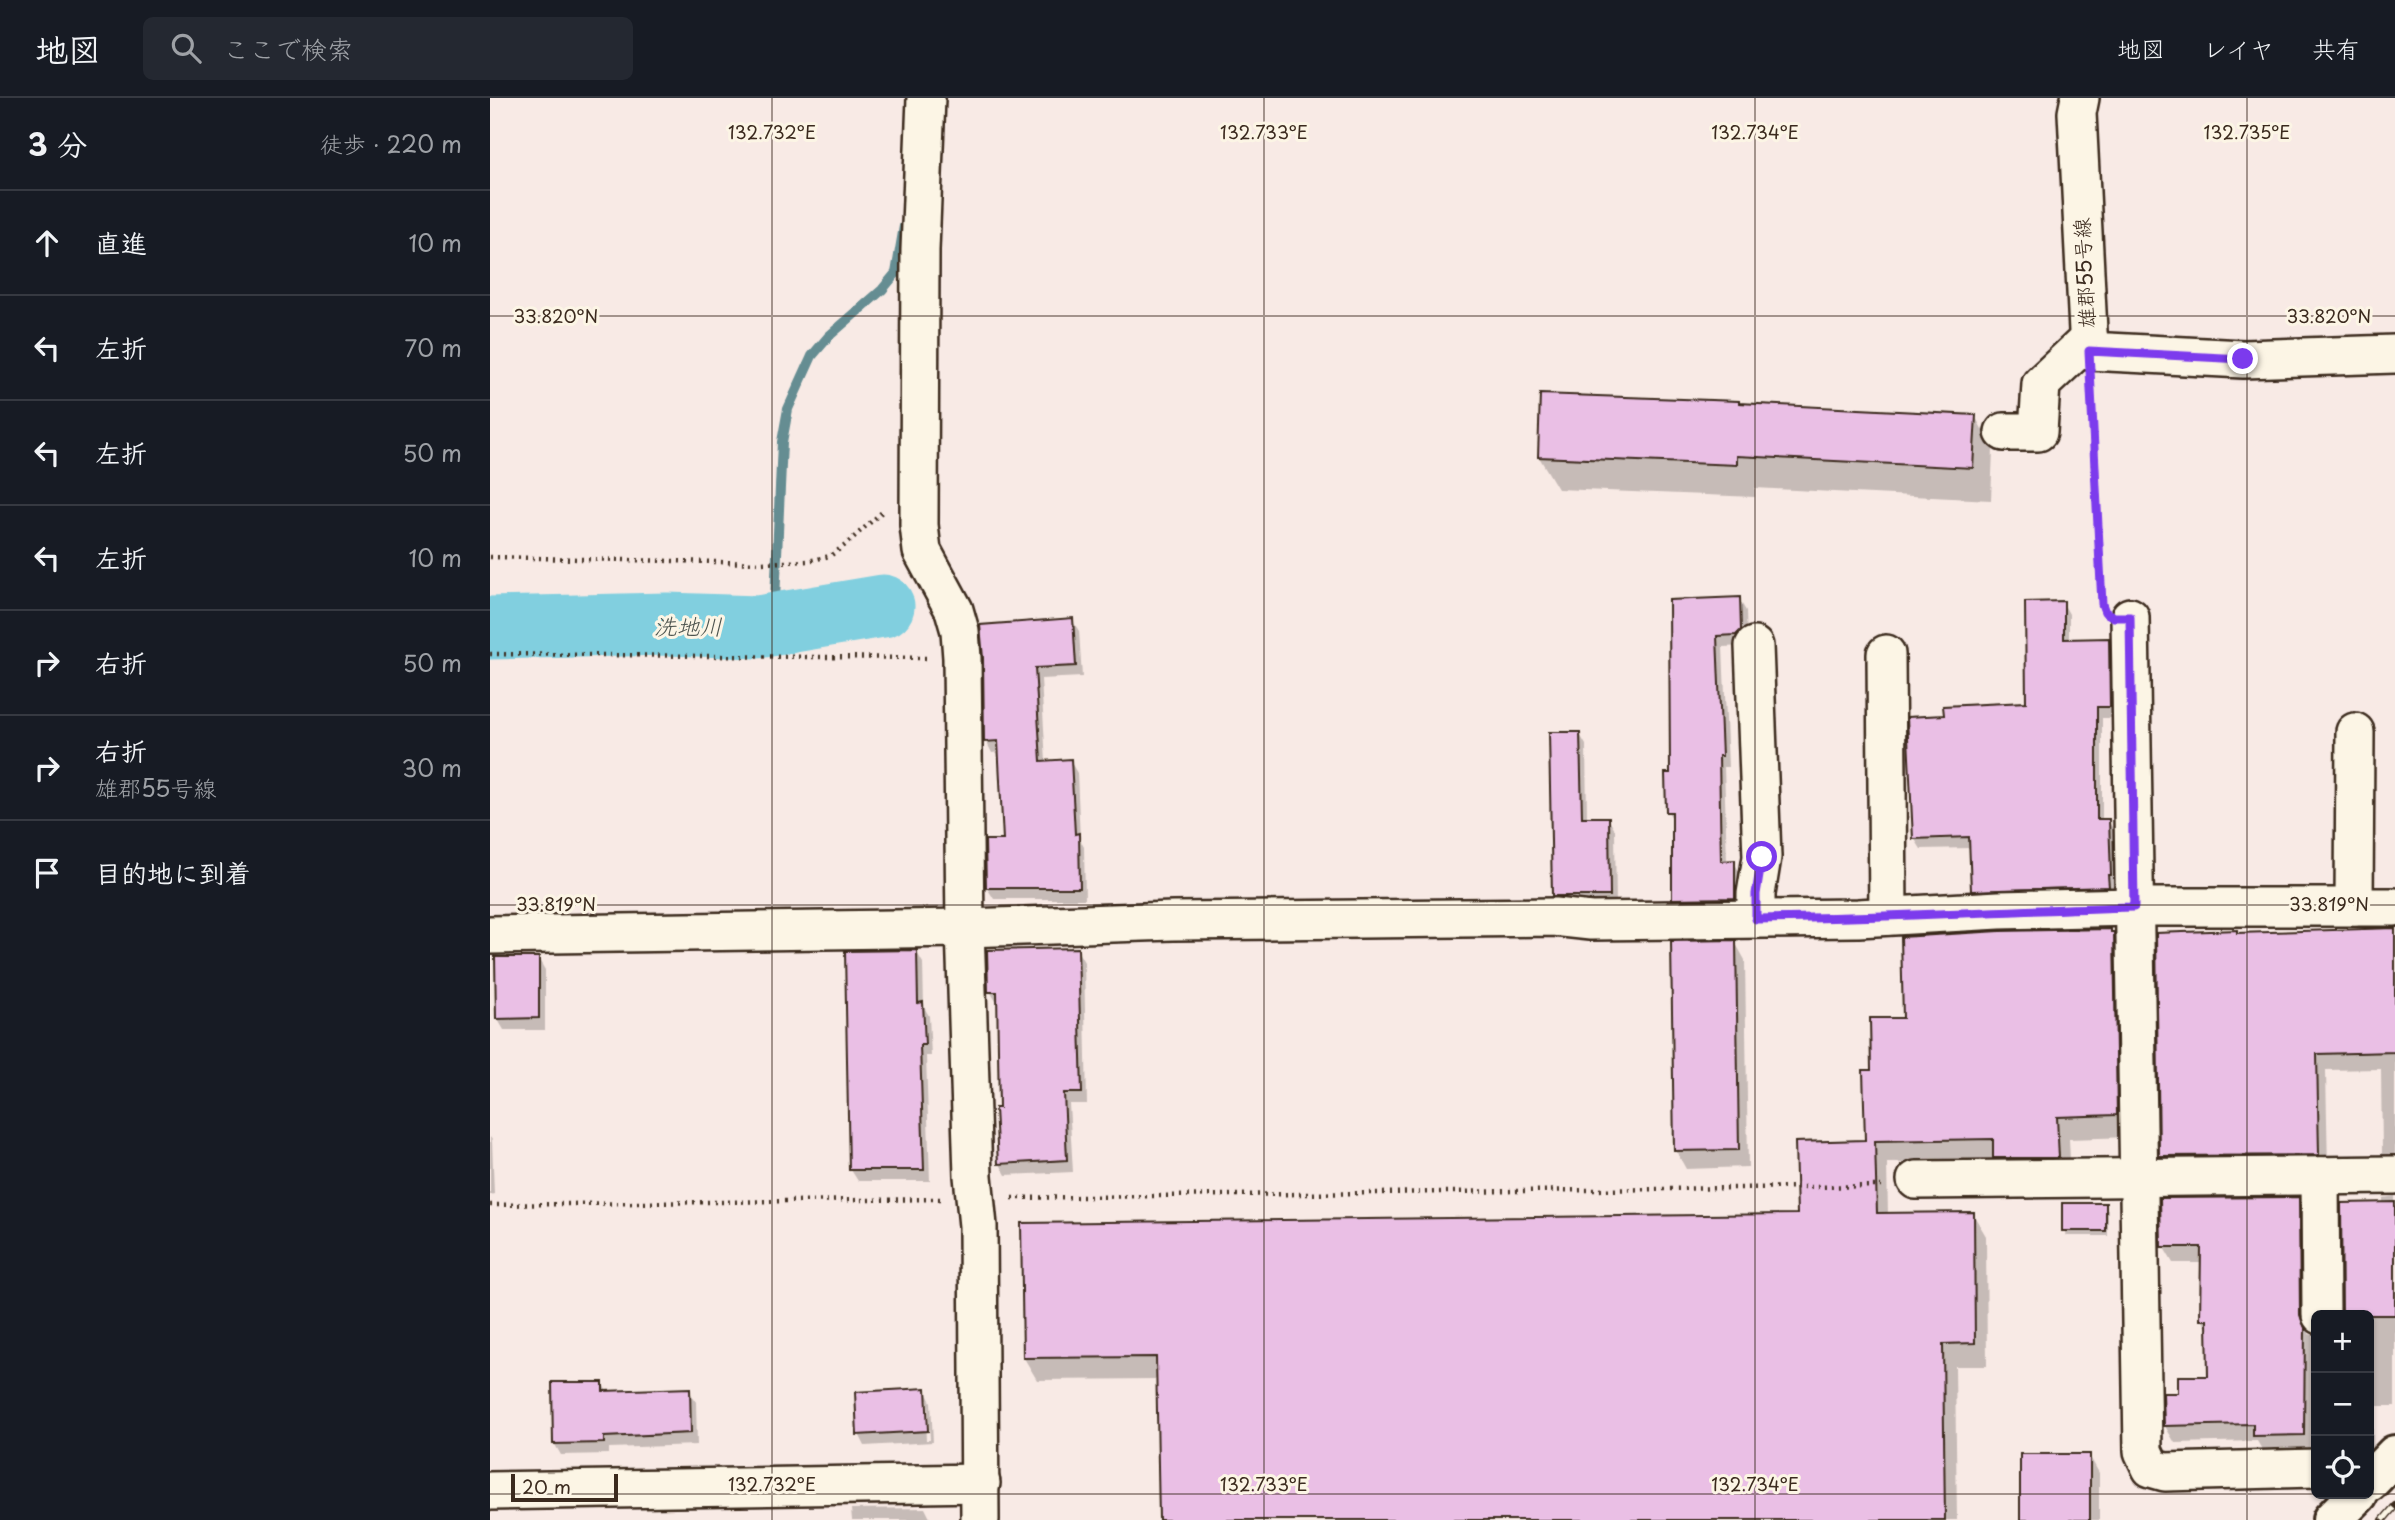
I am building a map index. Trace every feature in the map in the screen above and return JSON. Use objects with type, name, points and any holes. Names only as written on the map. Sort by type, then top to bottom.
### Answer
[{"type":"main road","points":[[2374,1476],[2395,1455]]},
{"type":"street","points":[[926,98],[920,250],[919,526],[922,551],[954,610],[960,631],[962,658],[965,928],[978,1226],[980,1520]]},
{"type":"street","name":"雄郡55号線","points":[[2080,98],[2077,113],[2089,345],[2243,359],[2395,354]]},
{"type":"street","points":[[2004,432],[2038,432],[2041,384],[2089,345]]},
{"type":"street","points":[[2130,617],[2143,1451],[2151,1468],[2165,1472],[2311,1468]]},
{"type":"street","points":[[1754,646],[1762,857],[1756,894],[1756,919]]},
{"type":"street","points":[[1886,654],[1888,916]]},
{"type":"street","points":[[2354,732],[2354,907]]},
{"type":"street","points":[[490,935],[965,928],[1364,918],[1554,917],[1591,921],[1888,916],[2134,907],[2395,907]]},
{"type":"street","points":[[1916,1180],[2395,1175]]},
{"type":"street","points":[[2320,1176],[2320,1310]]},
{"type":"street","points":[[490,1491],[981,1483]]},
{"type":"path","points":[[2089,345],[2102,604],[2105,612],[2114,617],[2130,617]]},
{"type":"path","points":[[490,557],[762,563],[808,561],[830,555],[844,546],[919,478]]},
{"type":"path","points":[[490,654],[962,658]]},
{"type":"path","points":[[490,1205],[1904,1186],[1916,1180]]},
{"type":"building","points":[[1540,394],[1739,401],[1976,415],[1973,468],[1737,456],[1737,465],[1538,457]]},
{"type":"building","points":[[1740,597],[1741,630],[1736,635],[1717,636],[1722,756],[1719,756],[1721,861],[1735,860],[1735,898],[1672,899],[1672,812],[1666,812],[1665,773],[1670,773],[1669,600]]},
{"type":"building","points":[[2064,601],[2064,639],[2109,638],[2110,707],[2097,707],[2097,819],[2109,819],[2109,887],[1971,891],[1969,837],[1913,839],[1907,717],[1944,715],[1943,706],[2026,702],[2025,602]]},
{"type":"building","points":[[1073,618],[1076,666],[1035,668],[1041,761],[1071,759],[1075,834],[1079,833],[1080,888],[986,888],[985,840],[1003,840],[998,741],[984,742],[980,625]]},
{"type":"building","points":[[1549,732],[1580,732],[1582,817],[1609,817],[1610,896],[1552,896]]},
{"type":"building","points":[[2395,928],[2395,1052],[2317,1054],[2319,1155],[2159,1156],[2156,933]]},
{"type":"building","points":[[2111,929],[2111,932],[2114,932],[2117,1115],[2057,1117],[2059,1158],[1993,1158],[1993,1139],[1875,1141],[1877,1213],[1974,1212],[1975,1343],[1943,1344],[1945,1520],[1159,1520],[1156,1357],[1023,1358],[1021,1223],[1797,1214],[1795,1142],[1865,1140],[1863,1070],[1871,1070],[1870,1018],[1903,1018],[1901,937],[2000,931]]},
{"type":"building","points":[[1736,940],[1739,1150],[1674,1151],[1671,941]]},
{"type":"building","points":[[1078,948],[1082,1093],[1064,1093],[1067,1160],[998,1164],[995,1108],[999,1108],[997,992],[988,992],[987,950]]},
{"type":"building","points":[[917,950],[918,1003],[923,1002],[925,1045],[920,1045],[924,1170],[849,1170],[845,951]]},
{"type":"building","points":[[495,957],[539,957],[539,1018],[496,1019]]},
{"type":"building","points":[[2299,1197],[2300,1315],[2305,1328],[2304,1435],[2253,1436],[2253,1424],[2164,1426],[2163,1393],[2178,1393],[2178,1376],[2208,1376],[2207,1320],[2200,1320],[2201,1247],[2161,1247],[2160,1198]]},
{"type":"building","points":[[2395,1202],[2395,1315],[2374,1315],[2374,1310],[2342,1310],[2341,1203]]},
{"type":"building","points":[[2062,1203],[2106,1203],[2106,1231],[2062,1231]]},
{"type":"building","points":[[552,1382],[603,1382],[603,1391],[690,1388],[691,1433],[604,1437],[604,1443],[553,1444]]},
{"type":"building","points":[[926,1388],[928,1431],[857,1435],[855,1392]]},
{"type":"building","points":[[2020,1454],[2090,1454],[2090,1520],[2020,1520]]},
{"type":"waterway","points":[[774,623],[782,442],[788,409],[812,356],[829,336],[882,290],[896,273],[904,226]]},
{"type":"waterway","name":"洗地川","points":[[490,628],[667,624],[758,627],[883,606]]},
{"type":"railway","points":[[2383,1520],[2395,1506]]},
{"type":"route","points":[[1762,857],[1756,894],[1756,919],[1858,918],[1999,910],[2134,907],[2130,617],[2114,617],[2105,612],[2102,604],[2089,351],[2243,359]]}]
